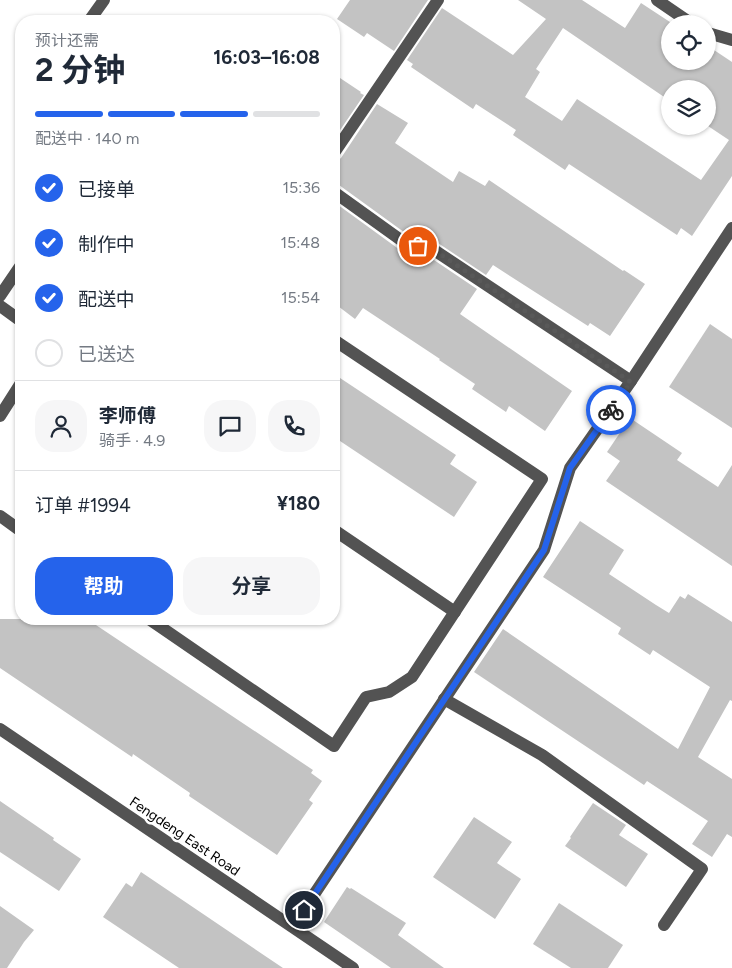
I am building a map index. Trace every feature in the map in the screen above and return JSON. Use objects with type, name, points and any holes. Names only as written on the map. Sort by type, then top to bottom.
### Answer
[{"type":"street","points":[[93,15],[104,0]]},
{"type":"street","points":[[340,145],[438,0]]},
{"type":"street","points":[[657,0],[679,15]]},
{"type":"street","points":[[716,35],[732,40]]},
{"type":"street","points":[[340,196],[405,243],[431,248],[631,382]]},
{"type":"street","points":[[293,926],[544,550],[570,468],[631,382],[732,228]]},
{"type":"street","points":[[0,296],[15,274]]},
{"type":"street","points":[[0,306],[15,317]]},
{"type":"street","points":[[158,625],[334,746],[366,697],[389,692],[412,677],[542,479],[340,344]]},
{"type":"street","points":[[0,416],[15,392]]},
{"type":"street","points":[[0,516],[15,527]]},
{"type":"street","points":[[340,534],[455,612]]},
{"type":"street","points":[[444,699],[542,755],[702,869],[664,925]]},
{"type":"street","name":"Fengdeng East Road","points":[[0,729],[353,968]]},
{"type":"building","points":[[350,0],[428,0],[394,51],[367,33],[364,37],[340,21],[340,15]]},
{"type":"building","points":[[518,0],[582,0],[625,28],[641,3],[661,16],[661,70],[716,70],[716,51],[732,62],[732,176],[692,236],[681,228],[677,235],[569,164],[565,170],[513,135],[516,130],[476,104],[473,109],[411,67],[413,64],[407,60],[442,8],[513,55],[546,19]],"holes":[[[563,28],[661,95],[661,80],[716,80],[716,131],[729,140],[701,180],[577,99],[562,121],[525,97],[540,72],[536,69]]]},
{"type":"building","points":[[340,78],[364,95],[340,130]]},
{"type":"building","points":[[377,104],[408,123],[395,143],[453,182],[459,171],[485,186],[489,180],[645,284],[610,336],[590,323],[588,326],[493,265],[486,275],[435,241],[408,235],[340,186],[341,158]]},
{"type":"building","points":[[340,206],[400,250],[428,256],[477,289],[460,314],[572,391],[545,431],[509,406],[506,412],[472,389],[475,384],[363,308],[355,319],[340,308]]},
{"type":"building","points":[[710,324],[732,339],[732,428],[669,387]]},
{"type":"building","points":[[340,378],[456,455],[450,464],[477,482],[454,517],[340,441]]},
{"type":"building","points":[[630,418],[682,453],[677,460],[718,487],[732,465],[732,566],[606,481],[620,461],[607,452]]},
{"type":"building","points":[[580,521],[624,550],[609,574],[669,613],[680,596],[685,599],[688,594],[732,622],[732,701],[730,700],[698,757],[732,779],[732,837],[727,834],[712,857],[692,844],[708,821],[647,781],[644,785],[474,672],[503,629],[678,749],[710,687],[653,650],[650,655],[618,634],[621,628],[543,577]]},
{"type":"building","points":[[0,619],[15,619],[15,625],[96,625],[313,770],[311,773],[322,781],[309,800],[313,803],[277,855],[189,796],[190,793],[133,754],[132,757],[0,668]]},
{"type":"building","points":[[0,801],[81,859],[59,891],[0,852]]},
{"type":"building","points":[[593,803],[626,825],[619,835],[648,854],[626,887],[565,846]]},
{"type":"building","points":[[474,817],[512,842],[497,863],[521,879],[495,919],[433,877]]},
{"type":"building","points":[[141,872],[283,968],[179,968],[103,917],[126,883],[132,887]]},
{"type":"building","points":[[347,887],[406,923],[398,935],[444,968],[391,968],[324,922]]},
{"type":"building","points":[[559,903],[623,945],[608,968],[571,968],[533,944]]},
{"type":"building","points":[[0,906],[34,930],[7,968],[0,968]]},
{"type":"way so far","points":[[418,246],[431,248],[631,382],[611,410]]},
{"type":"route","points":[[304,910],[544,550],[570,468],[611,410]]}]
